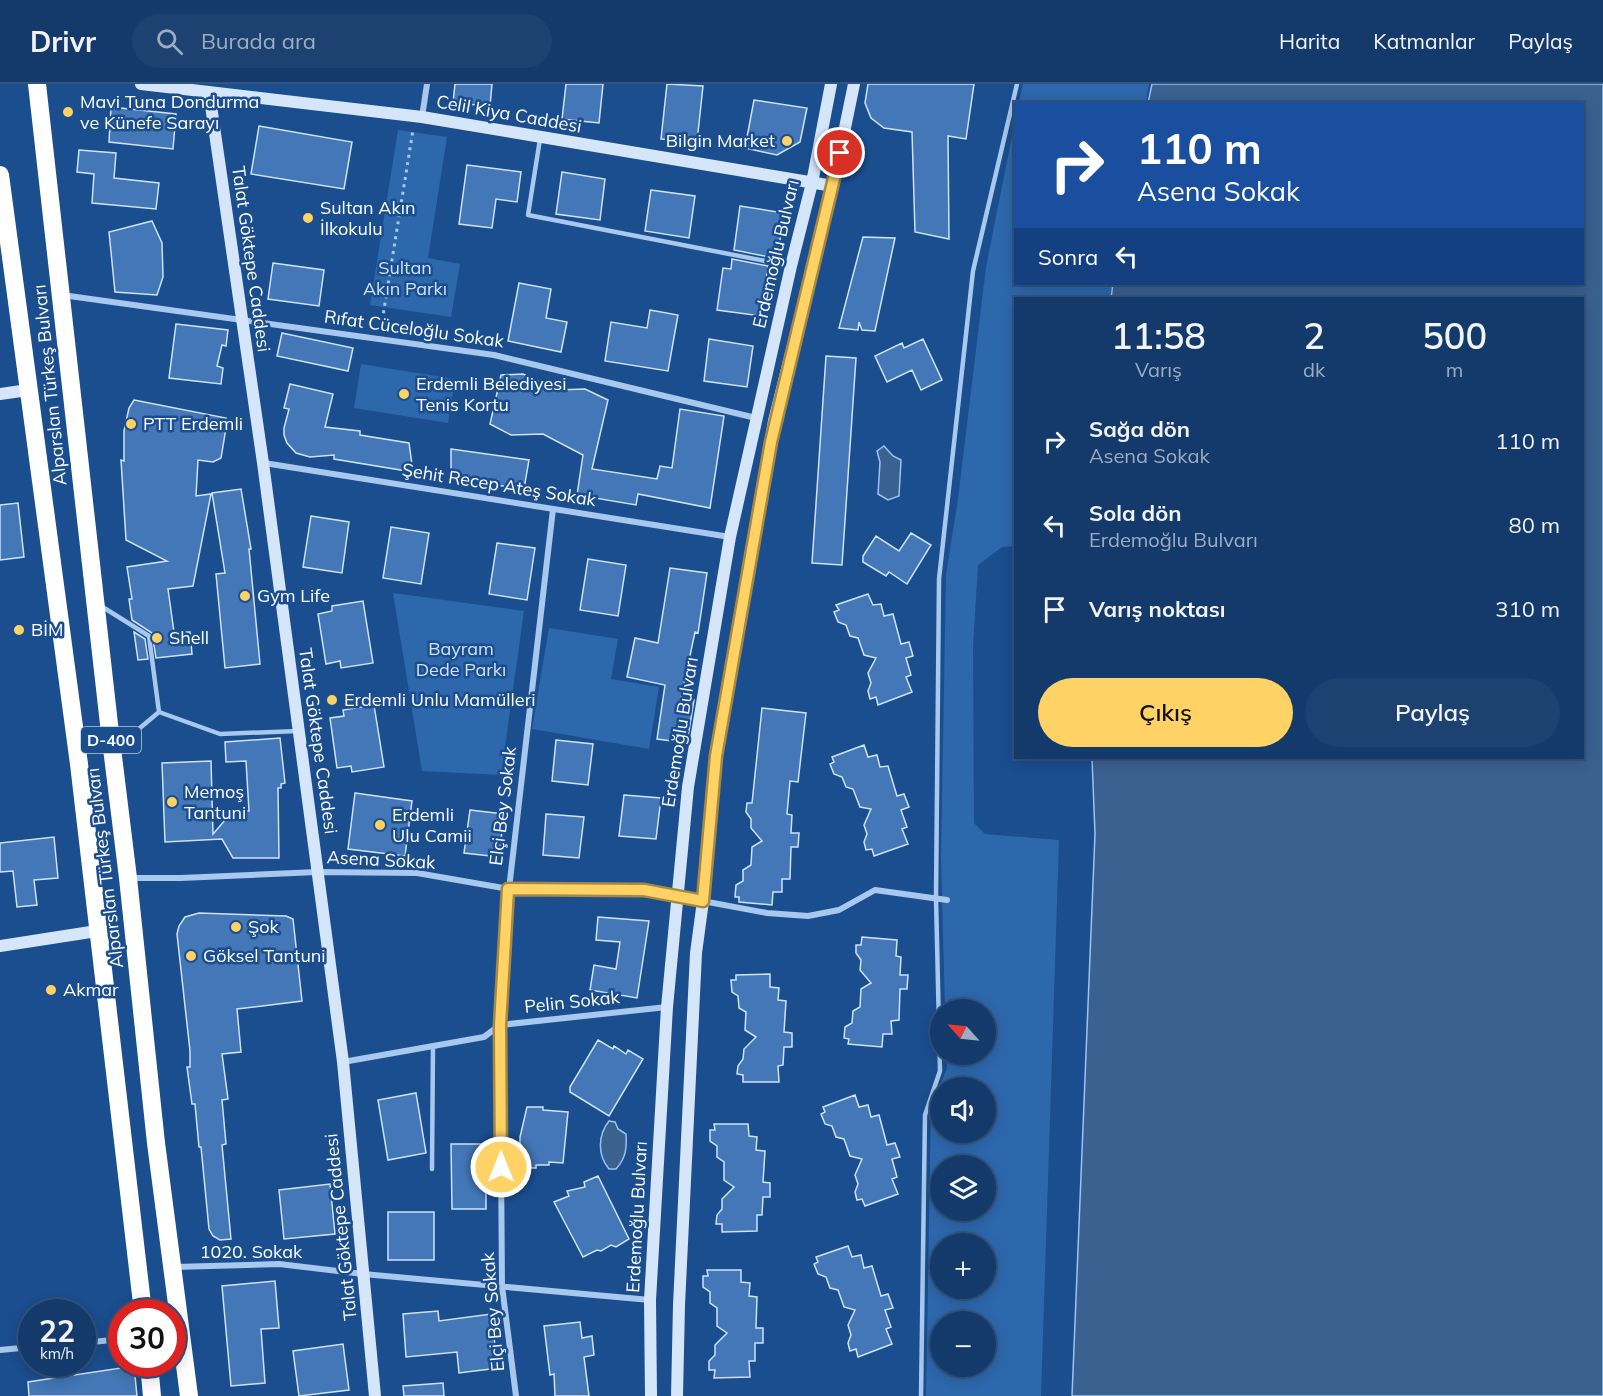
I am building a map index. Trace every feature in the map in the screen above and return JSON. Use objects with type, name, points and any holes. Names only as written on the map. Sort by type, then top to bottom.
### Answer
[{"type":"highway","name":"Alparslan Türkeş Bulvarı","points":[[38,84],[156,1143],[174,1267],[189,1396]]},
{"type":"highway","name":"Alparslan Türkeş Bulvarı","points":[[0,175],[79,765],[141,1299]]},
{"type":"highway","points":[[150,1377],[152,1396]]},
{"type":"main road","name":"Celil Kiya Caddesi","points":[[141,84],[174,86],[419,117],[833,186]]},
{"type":"main road","name":"Erdemoğlu Bulvarı","points":[[651,1396],[650,1300],[667,1007],[688,787],[730,537],[812,183],[831,84]]},
{"type":"main road","name":"Erdemoğlu Bulvarı","points":[[676,1396],[696,953],[716,756],[772,433],[833,186],[854,84]]},
{"type":"main road","name":"Talat Göktepe Caddesi","points":[[208,92],[263,463],[343,1062],[375,1396]]},
{"type":"main road","points":[[0,394],[28,390]]},
{"type":"main road","points":[[0,946],[98,931]]},
{"type":"street","points":[[419,117],[427,84]]},
{"type":"street","name":"Rıfat Cüceloğlu Sokak","points":[[62,295],[494,355],[756,418]]},
{"type":"street","name":"Şehit Recep Ateş Sokak","points":[[263,463],[730,537]]},
{"type":"street","name":"Elçi Bey Sokak","points":[[516,1396],[502,1286],[500,1025],[508,889],[553,509]]},
{"type":"street","name":"Asena Sokak","points":[[128,878],[317,872],[417,873],[508,889],[644,890],[768,913],[808,916],[839,910],[876,890],[947,900]]},
{"type":"street","name":"Pelin Sokak","points":[[343,1062],[483,1037],[500,1025],[667,1007]]},
{"type":"street","name":"1020. Sokak","points":[[174,1267],[279,1264],[363,1274],[650,1300]]},
{"type":"street","points":[[0,1350],[18,1348]]},
{"type":"lane","points":[[921,1396],[925,1115],[939,1071],[936,898],[939,579],[973,271],[1017,84]]},
{"type":"lane","points":[[540,137],[528,215],[791,266]]},
{"type":"lane","points":[[95,603],[149,636],[159,712]]},
{"type":"lane","points":[[159,712],[220,734],[298,731]]},
{"type":"lane","points":[[112,752],[159,712]]},
{"type":"lane","points":[[432,1169],[433,1046]]},
{"type":"path","points":[[379,339],[419,117]]},
{"type":"green space","points":[[1023,84],[1149,84],[1146,102],[1019,102]]},
{"type":"green space","points":[[1014,126],[1014,285],[1113,285],[1111,297],[1014,297],[1014,546],[1002,547],[978,565],[973,646],[974,823],[985,834],[1059,840],[1041,1396],[926,1396],[930,1166],[930,1221],[996,1221],[996,1155],[930,1155],[930,1143],[996,1143],[996,1077],[943,1077],[947,1065],[996,1065],[996,999],[945,999],[941,857],[946,575],[958,499],[986,267]]},
{"type":"green space","name":"Sultan Akın Parkı","points":[[398,130],[447,137],[428,258],[460,264],[451,317],[370,305]]},
{"type":"green space","name":"Erdemli Belediyesi Tenis Kortu","points":[[361,364],[455,379],[448,423],[354,408]]},
{"type":"green space","name":"Bayram Dede Parkı","points":[[393,593],[524,611],[501,775],[422,771]]},
{"type":"green space","name":"Bayram Dede Parkı","points":[[549,628],[618,639],[611,679],[659,687],[649,749],[532,729]]},
{"type":"shaded area","points":[[1152,84],[1603,84],[1603,1396],[1072,1396],[1095,834],[1092,759],[1584,759],[1584,297],[1111,297],[1113,285],[1584,285],[1584,102],[1148,102]]},
{"type":"shaded area","points":[[884,446],[893,456],[901,460],[899,496],[888,500],[878,494],[880,462],[877,451]]},
{"type":"shaded area","points":[[609,1121],[615,1122],[618,1129],[626,1134],[625,1153],[616,1169],[609,1169],[605,1163],[600,1145]]},
{"type":"building","points":[[455,84],[492,84],[490,106],[453,103]]},
{"type":"building","points":[[566,84],[603,84],[599,123],[562,119]]},
{"type":"building","points":[[667,84],[703,86],[697,142],[661,139]]},
{"type":"building","points":[[868,84],[974,84],[966,139],[948,136],[949,239],[915,232],[912,132],[884,128],[871,118],[865,103]]},
{"type":"building","points":[[754,100],[807,108],[800,142],[777,155],[745,148]]},
{"type":"building","points":[[111,107],[176,114],[173,149],[109,142]]},
{"type":"building","points":[[259,126],[352,142],[344,189],[251,174]]},
{"type":"building","points":[[79,150],[116,153],[114,178],[159,183],[156,209],[92,203],[94,174],[77,172]]},
{"type":"building","points":[[467,165],[521,172],[517,202],[496,199],[492,228],[459,224]]},
{"type":"building","points":[[562,172],[605,179],[600,220],[556,214]]},
{"type":"building","points":[[651,190],[695,196],[689,238],[645,231]]},
{"type":"building","points":[[740,206],[784,213],[778,254],[770,253],[769,257],[734,250]]},
{"type":"building","points":[[152,221],[162,243],[163,277],[157,295],[115,292],[109,232]]},
{"type":"building","points":[[863,237],[895,238],[875,331],[862,330],[859,322],[858,330],[839,328]]},
{"type":"building","points":[[732,259],[768,266],[761,316],[717,310],[723,268],[731,269]]},
{"type":"building","points":[[273,263],[324,270],[319,306],[268,299]]},
{"type":"building","points":[[519,283],[551,289],[546,318],[567,322],[561,352],[508,341]]},
{"type":"building","points":[[650,310],[678,315],[668,371],[605,361],[611,322],[647,328]]},
{"type":"building","points":[[176,324],[228,330],[226,346],[222,345],[217,366],[223,368],[221,384],[169,378]]},
{"type":"building","points":[[282,333],[353,348],[348,371],[277,356]]},
{"type":"building","points":[[709,339],[753,346],[747,387],[704,381]]},
{"type":"building","points":[[923,339],[942,380],[921,390],[912,370],[887,382],[875,356],[902,343],[904,348]]},
{"type":"building","points":[[826,356],[856,358],[842,565],[812,563]]},
{"type":"building","points":[[523,374],[556,390],[585,389],[608,400],[592,469],[657,479],[660,466],[672,468],[680,409],[724,416],[710,508],[638,494],[636,505],[577,495],[583,455],[543,434],[511,435],[490,424],[501,375]]},
{"type":"building","points":[[290,384],[333,394],[325,427],[360,431],[360,435],[409,443],[413,472],[334,459],[334,455],[310,457],[296,453],[287,443],[284,435],[289,409],[284,408]]},
{"type":"building","points":[[134,400],[226,418],[221,458],[213,462],[198,460],[196,496],[211,494],[193,586],[168,589],[174,632],[190,632],[192,654],[156,658],[152,633],[132,620],[129,599],[132,599],[127,567],[167,561],[126,540],[121,460],[124,461],[124,431],[129,408]]},
{"type":"building","points":[[451,449],[529,460],[524,489],[496,485],[497,480],[451,480]]},
{"type":"building","points":[[241,489],[251,549],[249,549],[260,664],[225,668],[216,574],[225,573],[212,493]]},
{"type":"building","points":[[18,503],[24,557],[0,560],[0,505]]},
{"type":"building","points":[[311,516],[349,522],[342,573],[303,567]]},
{"type":"building","points":[[391,527],[429,533],[421,584],[383,578]]},
{"type":"building","points":[[911,533],[931,545],[907,584],[889,572],[886,576],[863,562],[863,556],[876,536],[899,551]]},
{"type":"building","points":[[497,543],[535,548],[527,600],[489,594]]},
{"type":"building","points":[[588,559],[626,565],[618,616],[580,610]]},
{"type":"building","points":[[670,568],[707,573],[698,633],[695,632],[681,698],[694,700],[687,743],[657,739],[665,685],[627,677],[635,638],[658,643]]},
{"type":"building","points":[[868,594],[873,605],[881,604],[884,616],[893,614],[901,644],[909,642],[913,656],[906,658],[911,675],[906,677],[912,692],[878,705],[876,697],[870,699],[868,691],[871,683],[868,673],[876,658],[864,655],[858,638],[850,636],[846,625],[838,622],[834,612],[839,610],[836,605]]},
{"type":"building","points":[[363,601],[373,663],[341,668],[340,661],[326,664],[318,614],[332,611],[332,606]]},
{"type":"building","points":[[134,632],[145,639],[148,659],[138,660]]},
{"type":"building","points":[[374,705],[384,767],[352,772],[351,766],[337,768],[330,718],[344,716],[343,710]]},
{"type":"building","points":[[762,708],[806,713],[798,782],[790,781],[787,814],[792,815],[791,833],[799,833],[798,847],[791,847],[790,879],[782,879],[782,892],[773,892],[772,905],[739,902],[739,897],[735,897],[736,885],[743,881],[743,870],[751,865],[752,847],[762,841],[751,828],[751,819],[746,812],[747,803],[752,803]]},
{"type":"building","points":[[280,738],[285,783],[278,788],[279,858],[233,858],[222,839],[165,842],[162,763],[211,761],[213,834],[233,811],[249,811],[246,761],[226,762],[225,742]]},
{"type":"building","points":[[556,740],[593,744],[588,785],[552,781]]},
{"type":"building","points":[[864,745],[868,757],[877,755],[880,767],[888,766],[897,796],[904,794],[909,807],[901,810],[907,827],[902,829],[908,844],[874,856],[872,849],[866,850],[864,842],[867,834],[864,825],[871,809],[860,807],[853,789],[846,787],[842,777],[834,774],[830,764],[834,762],[832,757]]},
{"type":"building","name":"Erdemli Ulu Camii","points":[[355,793],[412,801],[405,856],[348,849]]},
{"type":"building","points":[[624,795],[661,798],[656,839],[619,836]]},
{"type":"building","points":[[470,810],[504,814],[499,857],[464,853]]},
{"type":"building","points":[[546,814],[584,817],[579,858],[543,855]]},
{"type":"building","points":[[54,837],[58,878],[34,880],[37,905],[17,907],[13,871],[0,872],[0,843]]},
{"type":"building","points":[[199,913],[286,916],[293,919],[302,1001],[237,1009],[241,1052],[222,1054],[228,1099],[222,1100],[226,1144],[222,1145],[231,1239],[220,1240],[213,1236],[209,1229],[201,1147],[199,1147],[195,1104],[192,1104],[187,1067],[190,1067],[190,1051],[177,934],[185,917]]},
{"type":"building","points":[[598,917],[649,921],[637,998],[590,990],[594,965],[616,969],[620,942],[596,940]]},
{"type":"building","points":[[862,937],[897,940],[896,956],[901,957],[900,975],[908,975],[907,989],[900,989],[899,1020],[891,1021],[892,1034],[883,1034],[882,1047],[848,1044],[849,1039],[844,1038],[845,1027],[852,1023],[853,1011],[860,1007],[861,989],[871,983],[860,970],[861,960],[856,953],[856,945],[861,945]]},
{"type":"building","points":[[770,974],[770,987],[779,988],[778,1000],[786,1001],[784,1032],[792,1033],[792,1047],[784,1047],[783,1065],[778,1066],[779,1082],[743,1082],[743,1075],[737,1074],[738,1066],[743,1059],[744,1049],[756,1037],[745,1030],[746,1012],[739,1008],[738,996],[732,992],[731,980],[736,980],[736,975]]},
{"type":"building","points":[[598,1040],[626,1054],[628,1050],[643,1059],[609,1116],[570,1092],[570,1087]]},
{"type":"building","points":[[416,1093],[426,1153],[388,1160],[378,1100]]},
{"type":"building","points":[[855,1095],[859,1107],[868,1105],[871,1117],[879,1115],[887,1145],[895,1143],[900,1157],[892,1159],[897,1177],[892,1179],[898,1194],[865,1206],[862,1199],[857,1200],[855,1192],[858,1184],[855,1175],[862,1159],[850,1156],[844,1139],[836,1137],[832,1126],[825,1124],[821,1114],[825,1112],[823,1107]]},
{"type":"building","points":[[527,1107],[543,1107],[543,1110],[568,1112],[563,1163],[549,1162],[549,1165],[536,1165],[536,1168],[523,1168],[523,1158],[520,1159],[520,1137]]},
{"type":"building","points":[[714,1124],[748,1124],[749,1136],[757,1137],[756,1150],[765,1151],[763,1182],[770,1183],[770,1197],[763,1197],[762,1215],[757,1215],[757,1231],[722,1232],[722,1224],[716,1224],[717,1215],[722,1209],[722,1199],[734,1187],[724,1180],[724,1162],[717,1157],[717,1146],[710,1141],[710,1130],[715,1130]]},
{"type":"building","points":[[451,1144],[486,1144],[486,1209],[452,1209]]},
{"type":"building","points":[[598,1176],[629,1239],[616,1247],[611,1245],[583,1257],[554,1202],[569,1196],[567,1191],[585,1187],[584,1182]]},
{"type":"building","points":[[330,1184],[335,1234],[284,1239],[279,1190]]},
{"type":"building","points":[[388,1212],[434,1212],[434,1260],[388,1260]]},
{"type":"building","points":[[848,1246],[852,1257],[861,1255],[864,1268],[872,1266],[881,1296],[888,1294],[893,1308],[885,1310],[891,1327],[886,1329],[892,1344],[858,1357],[856,1349],[850,1351],[848,1343],[851,1335],[848,1325],[855,1310],[844,1307],[838,1290],[830,1288],[826,1277],[818,1274],[814,1264],[818,1262],[816,1257]]},
{"type":"building","points":[[707,1270],[741,1270],[741,1282],[750,1283],[749,1296],[757,1297],[756,1328],[763,1328],[763,1343],[755,1343],[755,1361],[749,1361],[750,1377],[714,1378],[715,1370],[709,1370],[709,1361],[715,1355],[715,1345],[727,1333],[717,1326],[717,1308],[710,1303],[710,1292],[703,1287],[703,1276],[708,1276]]},
{"type":"building","points":[[275,1281],[279,1328],[261,1329],[265,1383],[231,1386],[222,1286]]},
{"type":"building","points":[[438,1311],[439,1321],[491,1314],[498,1368],[459,1373],[457,1352],[406,1357],[403,1314]]},
{"type":"building","points":[[580,1322],[582,1338],[592,1336],[594,1355],[584,1357],[589,1396],[555,1396],[554,1374],[550,1375],[544,1326]]},
{"type":"building","points":[[343,1344],[349,1390],[299,1396],[293,1351]]},
{"type":"building","points":[[108,1370],[108,1377],[135,1377],[137,1396],[29,1396],[28,1382],[61,1377],[96,1377],[96,1372]]},
{"type":"building","points":[[443,1383],[444,1396],[404,1396],[403,1386]]},
{"type":"place","name":"Mavi Tuna Dondurma ve Künefe Sarayı","points":[[68,112]]},
{"type":"place","name":"Bilgin Market","points":[[787,141]]},
{"type":"place","name":"Sultan Akın İlkokulu","points":[[308,218]]},
{"type":"place","name":"Erdemli Belediyesi Tenis Kortu","points":[[404,394]]},
{"type":"place","name":"PTT Erdemli","points":[[131,424]]},
{"type":"place","name":"Gym Life","points":[[245,596]]},
{"type":"place","name":"BİM","points":[[19,630]]},
{"type":"place","name":"Shell","points":[[157,638]]},
{"type":"place","name":"Erdemli Unlu Mamülleri","points":[[332,700]]},
{"type":"place","name":"Memoş Tantuni","points":[[172,802]]},
{"type":"place","name":"Erdemli Ulu Camii","points":[[380,825]]},
{"type":"place","name":"Şok","points":[[236,927]]},
{"type":"place","name":"Göksel Tantuni","points":[[191,956]]},
{"type":"place","name":"Akmar","points":[[51,990]]},
{"type":"route","points":[[501,1167],[500,1025],[508,889],[644,890],[703,901],[716,756],[774,421],[840,153]]}]
